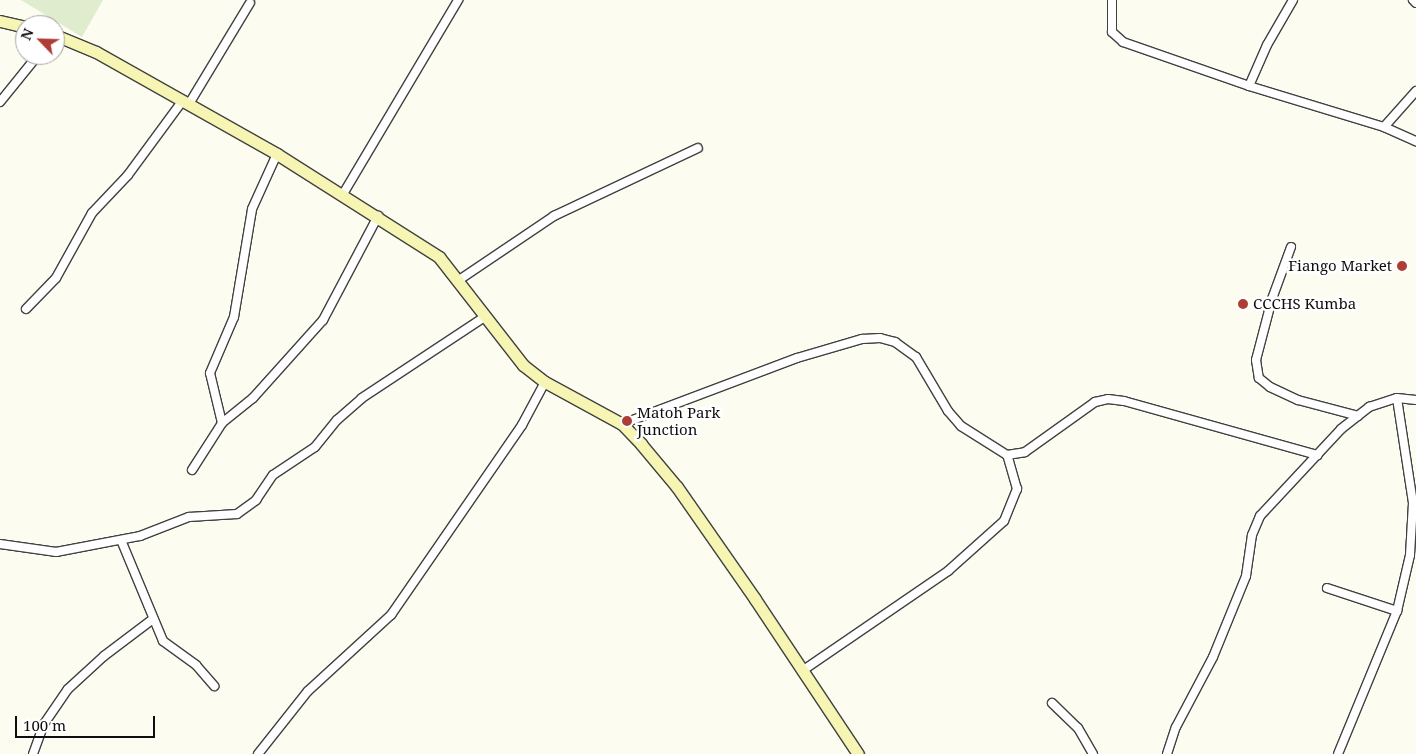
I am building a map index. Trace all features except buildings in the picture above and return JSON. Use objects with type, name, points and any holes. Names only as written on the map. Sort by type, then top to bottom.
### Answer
[{"type":"main road","points":[[0,21],[15,25]]},
{"type":"main road","points":[[65,39],[96,52],[277,154],[378,216],[439,257],[459,280],[508,349],[545,382],[622,424],[677,487],[858,754]]},
{"type":"street","points":[[343,194],[458,0]]},
{"type":"street","points":[[1112,0],[1112,32],[1123,42],[1249,86],[1384,127],[1416,141]]},
{"type":"street","points":[[1249,86],[1267,45],[1293,0]]},
{"type":"street","points":[[1413,0],[1416,3]]},
{"type":"street","points":[[26,309],[56,278],[92,213],[128,176],[186,102],[250,3]]},
{"type":"street","points":[[0,102],[30,65]]},
{"type":"street","points":[[1384,127],[1416,91]]},
{"type":"street","points":[[459,280],[554,216],[698,148]]},
{"type":"street","points":[[222,423],[210,372],[234,317],[252,208],[277,154]]},
{"type":"street","points":[[192,470],[222,423],[253,398],[323,320],[378,216]]},
{"type":"street","points":[[1292,247],[1272,299],[1256,360],[1259,378],[1270,388],[1298,400],[1358,416]]},
{"type":"street","points":[[0,544],[46,552],[121,540],[189,517],[237,514],[256,500],[273,475],[315,448],[337,420],[362,398],[486,316]]},
{"type":"street","points":[[622,424],[797,358],[862,339],[880,338],[895,342],[916,357],[948,411],[961,426],[1007,456],[1017,489],[1004,521],[948,572],[802,671]]},
{"type":"street","points":[[258,754],[308,691],[391,615],[522,425],[545,382]]},
{"type":"street","points":[[1338,754],[1396,611],[1414,533],[1413,503],[1397,398]]},
{"type":"street","points":[[1166,754],[1176,727],[1213,657],[1246,576],[1255,524],[1318,455],[1369,407],[1397,398],[1416,400]]},
{"type":"street","points":[[1007,456],[1025,452],[1095,402],[1108,399],[1133,403],[1318,455]]},
{"type":"street","points":[[121,540],[163,641],[196,664],[214,686]]},
{"type":"street","points":[[1327,588],[1396,611]]},
{"type":"street","points":[[32,754],[44,724],[68,689],[104,656],[153,619]]},
{"type":"street","points":[[1052,703],[1078,728],[1093,754]]},
{"type":"green space","points":[[21,0],[103,0],[82,37],[65,27],[65,15],[46,15]]},
{"type":"place","name":"Fiango Market","points":[[1402,266]]},
{"type":"place","name":"CCCHS Kumba","points":[[1243,304]]},
{"type":"place","name":"Matoh Park Junction","points":[[627,421]]}]
